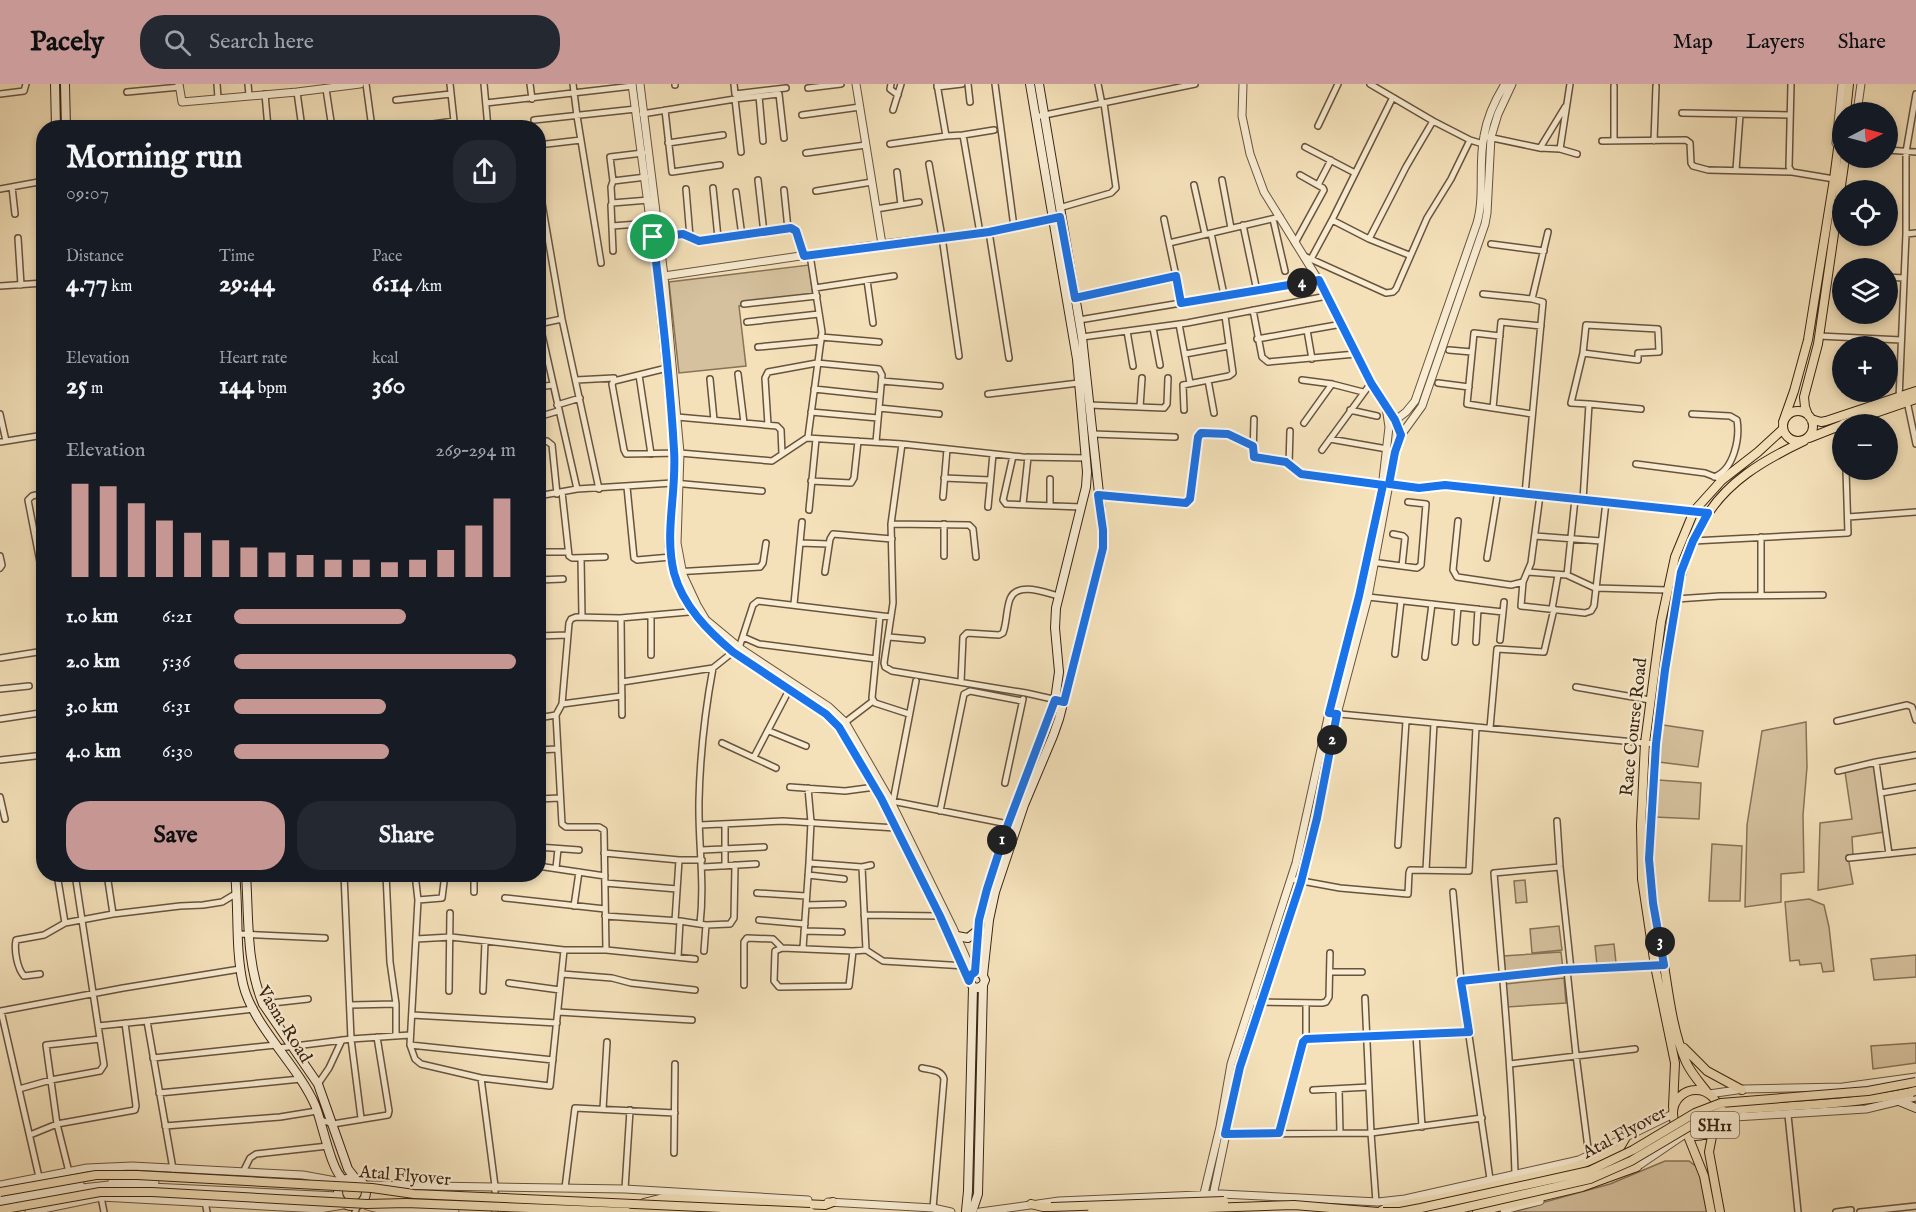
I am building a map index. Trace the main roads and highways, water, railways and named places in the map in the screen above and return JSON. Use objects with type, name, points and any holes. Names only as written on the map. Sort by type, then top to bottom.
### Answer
[{"type":"main road","points":[[55,84],[56,120]]},
{"type":"main road","points":[[65,84],[66,120]]},
{"type":"main road","points":[[968,1212],[970,974],[979,920],[1008,824],[1060,701],[1055,628],[1056,608],[1082,507],[1093,434],[1079,320],[1035,117],[1030,84]]},
{"type":"main road","points":[[968,1212],[978,1194],[983,985],[985,980],[983,975],[989,920],[1024,805],[1053,736],[1060,701],[1103,548],[1103,530],[1079,383],[1056,218],[1059,208],[1038,84]]},
{"type":"main road","points":[[1847,102],[1850,84]]},
{"type":"main road","name":"SH11","points":[[1783,425],[1808,340],[1835,168]]},
{"type":"main road","points":[[1806,439],[1813,429],[1804,397],[1819,336],[1844,168]]},
{"type":"main road","points":[[1866,414],[1902,400],[1916,391]]},
{"type":"main road","points":[[1902,400],[1916,399]]},
{"type":"main road","name":"SH11","points":[[1783,425],[1786,417],[1794,411],[1810,417]]},
{"type":"main road","points":[[1810,417],[1821,422],[1832,423]]},
{"type":"main road","points":[[1783,425],[1790,439],[1794,441],[1806,439],[1832,428]]},
{"type":"main road","name":"Race Course Road","points":[[1673,1111],[1675,1063],[1642,879],[1641,825],[1650,700],[1666,590],[1675,557],[1694,511],[1718,478],[1758,452],[1783,425]]},
{"type":"main road","name":"Race Course Road","points":[[1708,1093],[1687,1063],[1659,966],[1649,859],[1656,744],[1665,670],[1681,572],[1693,541],[1708,513],[1729,488],[1764,462],[1806,439]]},
{"type":"main road","name":"Vasna Road","points":[[236,882],[240,969],[248,998],[277,1047],[301,1079],[321,1120],[335,1168],[342,1181]]},
{"type":"main road","name":"Vasna Road","points":[[246,882],[252,973],[263,1004],[318,1084],[348,1169],[355,1178]]},
{"type":"main road","points":[[957,936],[968,938],[978,930]]},
{"type":"main road","points":[[970,974],[983,975]]},
{"type":"main road","points":[[970,974],[978,988],[983,985]]},
{"type":"main road","points":[[1682,1046],[1707,1071],[1742,1090]]},
{"type":"main road","points":[[1916,1080],[1914,1089],[1916,1094]]},
{"type":"main road","name":"Atal Flyover","points":[[1092,1212],[1303,1206],[1400,1212],[1589,1171],[1633,1150],[1695,1113],[1720,1103],[1868,1091],[1916,1080]]},
{"type":"main road","name":"SH11","points":[[1712,1212],[1709,1176],[1709,1152],[1719,1111],[1717,1104],[1708,1093],[1694,1089],[1687,1091],[1676,1100],[1673,1111],[1675,1122],[1686,1135],[1709,1176],[1720,1212]]},
{"type":"main road","name":"Atal Flyover","points":[[1446,1212],[1590,1179],[1631,1161],[1700,1120],[1723,1111],[1870,1100],[1916,1094]]},
{"type":"main road","points":[[1899,1101],[1916,1108]]},
{"type":"main road","name":"SH11","points":[[1686,1135],[1704,1134],[1715,1124]]},
{"type":"main road","points":[[1380,1212],[1388,1208],[1574,1167],[1619,1149],[1625,1139]]},
{"type":"main road","points":[[1477,1212],[1574,1189],[1637,1167]]},
{"type":"main road","name":"Atal Flyover","points":[[0,1192],[96,1175],[137,1175],[372,1188],[398,1193],[810,1212]]},
{"type":"main road","points":[[355,1178],[364,1185],[365,1196],[357,1207],[347,1208],[338,1194],[342,1181],[355,1178]]},
{"type":"main road","name":"Atal Flyover","points":[[0,1210],[100,1192],[152,1192],[368,1204],[406,1203],[627,1212]]},
{"type":"main road","points":[[640,1204],[664,1198],[829,1204]]},
{"type":"main road","points":[[1031,1204],[1051,1207],[1257,1202],[1264,1206]]}]
